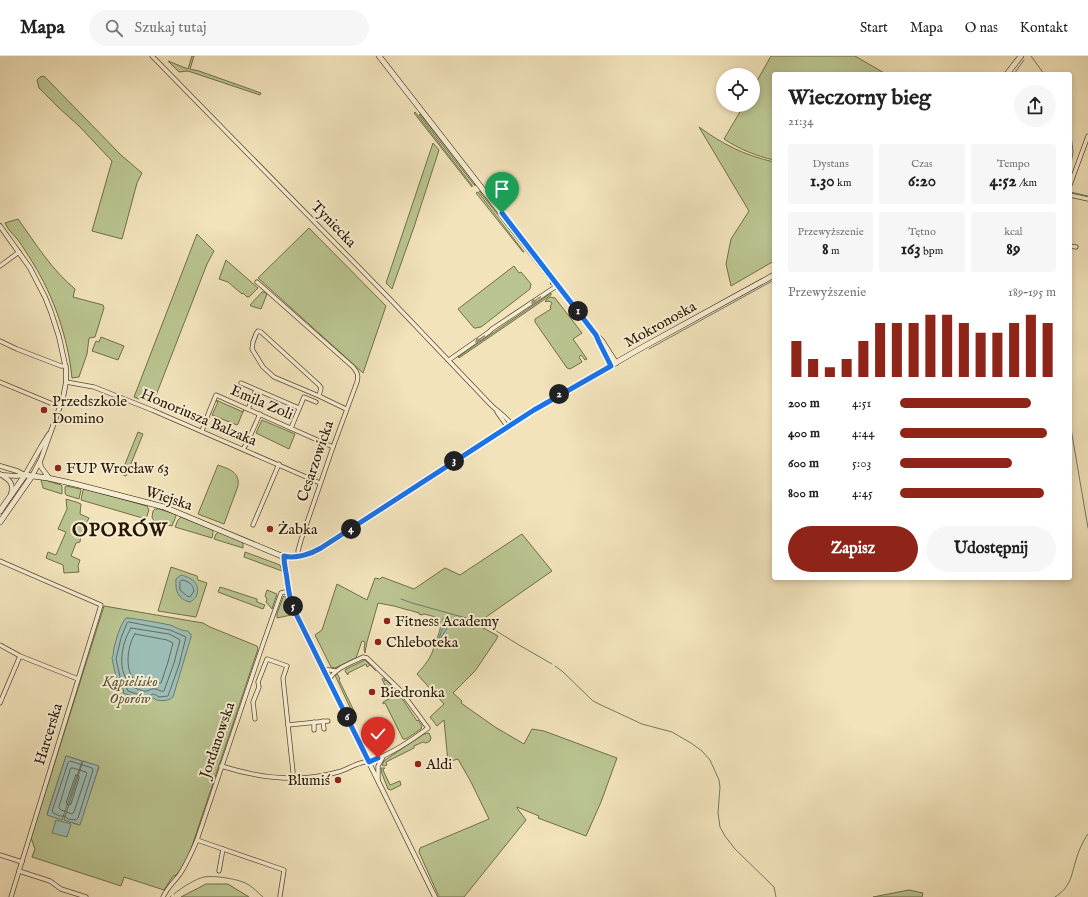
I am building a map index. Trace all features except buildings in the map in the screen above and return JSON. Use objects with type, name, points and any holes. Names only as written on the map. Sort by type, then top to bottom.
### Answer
[{"type":"main road","points":[[378,56],[602,341],[616,363]]},
{"type":"main road","points":[[1009,72],[1021,56]]},
{"type":"main road","name":"Mokronoska","points":[[296,556],[314,552],[321,548],[559,394],[772,276]]},
{"type":"main road","points":[[596,335],[611,366]]},
{"type":"main road","points":[[0,511],[25,475]]},
{"type":"main road","name":"Wiejska","points":[[25,475],[50,478],[164,507],[284,556],[296,556]]},
{"type":"main road","points":[[0,522],[32,476]]},
{"type":"street","name":"Tyniecka","points":[[152,56],[497,411],[503,414],[509,425]]},
{"type":"street","points":[[1072,180],[1088,136]]},
{"type":"street","points":[[1072,195],[1088,199]]},
{"type":"street","points":[[0,226],[38,282],[51,312],[66,366],[64,398],[50,432],[25,475]]},
{"type":"street","points":[[1072,246],[1076,247]]},
{"type":"street","points":[[0,266],[19,252]]},
{"type":"street","name":"Cesarzowicka","points":[[257,282],[353,367],[357,371],[358,375],[357,382],[346,408],[296,556]]},
{"type":"street","points":[[449,360],[558,285]]},
{"type":"street","points":[[319,396],[321,388],[319,385],[261,332],[258,331],[253,342],[252,349],[263,367],[274,377],[346,408]]},
{"type":"street","points":[[0,341],[61,366],[66,366]]},
{"type":"street","points":[[0,382],[60,407]]},
{"type":"street","name":"Honoriusza Balzaka","points":[[66,382],[94,387],[152,410],[320,483]]},
{"type":"street","points":[[241,383],[299,408]]},
{"type":"street","points":[[248,409],[256,390]]},
{"type":"street","name":"Emila Zoli","points":[[202,431],[216,395],[333,446]]},
{"type":"street","points":[[291,428],[304,397],[316,402]]},
{"type":"street","points":[[243,449],[260,414]]},
{"type":"street","points":[[32,476],[49,439],[50,432]]},
{"type":"street","points":[[40,461],[41,468],[50,478]]},
{"type":"street","points":[[253,525],[279,464]]},
{"type":"street","points":[[0,466],[25,475]]},
{"type":"street","points":[[0,474],[16,476],[25,475]]},
{"type":"street","points":[[0,474],[11,483],[12,489],[10,497]]},
{"type":"street","points":[[284,556],[291,602],[296,614],[435,897]]},
{"type":"street","name":"Harcerska","points":[[0,561],[102,605],[11,897]]},
{"type":"street","name":"Jordanowska","points":[[163,897],[167,889],[188,862],[281,593],[289,591]]},
{"type":"street","points":[[0,645],[20,656],[78,679]]},
{"type":"street","points":[[0,703],[20,656]]},
{"type":"street","points":[[221,766],[257,775],[273,777],[293,778],[331,774],[383,756],[428,728],[400,690],[367,658],[363,657],[336,671],[329,680]]},
{"type":"street","points":[[255,719],[253,702],[259,687],[258,682],[267,659],[287,666],[283,678],[293,772]]},
{"type":"street","points":[[324,669],[336,671]]},
{"type":"street","points":[[323,721],[324,729]]},
{"type":"street","points":[[288,725],[328,721]]},
{"type":"street","points":[[314,722],[314,730]]},
{"type":"street","points":[[378,782],[378,766],[383,756]]},
{"type":"street","points":[[196,840],[284,870],[280,895]]},
{"type":"street","points":[[219,872],[223,849]]},
{"type":"street","points":[[0,855],[22,862]]},
{"type":"street","points":[[19,871],[50,881],[61,888],[86,897]]},
{"type":"green space","points":[[192,56],[194,56],[190,69],[261,93],[260,95],[188,71],[179,72],[168,61],[188,69]]},
{"type":"green space","points":[[771,56],[855,56],[883,72],[772,72],[772,159],[748,152],[724,139],[740,112],[760,112],[760,76]]},
{"type":"green space","points":[[44,76],[121,155],[142,173],[137,183],[122,239],[92,231],[112,161],[79,126],[39,88],[37,80]]},
{"type":"green space","points":[[415,112],[472,185],[472,187],[414,113]]},
{"type":"green space","points":[[420,114],[475,183],[475,186],[419,115]]},
{"type":"green space","points":[[699,127],[735,149],[772,161],[772,262],[731,286],[726,264],[731,239],[749,211]]},
{"type":"green space","points":[[433,143],[439,150],[392,289],[386,283]]},
{"type":"green space","points":[[479,191],[483,193],[551,280],[551,285],[550,281]]},
{"type":"green space","points":[[478,192],[524,252],[476,193]]},
{"type":"green space","points":[[18,219],[51,265],[75,289],[73,297],[103,305],[104,308],[95,337],[89,338],[87,354],[79,377],[72,378],[67,348],[59,318],[41,276],[18,240],[5,223]]},
{"type":"green space","points":[[309,228],[386,306],[363,373],[258,278]]},
{"type":"green space","points":[[197,234],[214,251],[207,264],[155,398],[146,395],[139,399],[134,397]]},
{"type":"green space","points":[[226,260],[258,288],[249,297],[243,293],[242,294],[228,282],[219,279]]},
{"type":"green space","points":[[514,266],[531,284],[530,289],[481,327],[474,328],[458,309]]},
{"type":"green space","points":[[262,292],[267,294],[261,309],[251,306],[250,305]]},
{"type":"green space","points":[[551,293],[551,295],[459,358],[458,357]]},
{"type":"green space","points":[[550,297],[555,298],[582,333],[573,339],[587,359],[585,360],[581,355],[579,357],[582,362],[570,369],[567,368],[535,322],[535,319],[551,309],[551,302],[545,301]]},
{"type":"green space","points":[[101,337],[124,346],[118,360],[92,351],[96,341],[99,342]]},
{"type":"green space","points":[[216,400],[243,412],[237,425],[212,415],[218,402],[215,401]]},
{"type":"green space","points":[[262,420],[295,434],[289,449],[256,433]]},
{"type":"green space","points":[[138,432],[143,434],[126,476],[121,474]]},
{"type":"green space","points":[[218,465],[233,472],[238,481],[238,486],[224,524],[198,514]]},
{"type":"green space","points":[[42,479],[61,485],[62,494],[43,488]]},
{"type":"green space","points":[[66,486],[81,490],[79,499],[66,495]]},
{"type":"green space","points":[[85,489],[147,506],[149,510],[146,519],[81,500],[83,490]]},
{"type":"green space","points":[[66,499],[81,504],[80,514],[89,518],[81,534],[80,542],[76,543],[71,556],[80,560],[78,566],[79,572],[64,573],[63,565],[46,558],[48,552],[56,555],[66,532],[58,529],[67,509]]},
{"type":"green space","points":[[155,509],[175,514],[176,516],[172,526],[154,521],[152,517]]},
{"type":"green space","points":[[181,517],[211,529],[213,532],[212,538],[175,527]]},
{"type":"green space","points":[[219,532],[243,543],[243,548],[214,539],[216,534]]},
{"type":"green space","points":[[522,534],[552,571],[476,624],[498,636],[475,671],[453,693],[462,701],[461,703],[495,727],[524,744],[532,729],[544,731],[617,758],[601,802],[586,836],[538,818],[539,816],[517,807],[526,820],[464,897],[439,897],[419,852],[420,848],[489,819],[458,759],[448,762],[444,720],[437,726],[430,717],[444,704],[417,674],[431,655],[434,647],[437,647],[437,644],[435,644],[440,630],[439,620],[424,614],[422,615],[409,610],[378,603],[365,653],[365,642],[362,641],[356,658],[335,668],[331,667],[315,635],[322,630],[337,584],[367,600],[375,578],[380,579],[382,577],[414,589],[445,568],[460,575]]},
{"type":"green space","points":[[245,552],[280,565],[282,571],[244,557]]},
{"type":"green space","points":[[171,567],[197,576],[198,580],[207,583],[196,617],[158,611]]},
{"type":"green space","points":[[220,587],[257,599],[257,602],[265,605],[263,609],[218,592]]},
{"type":"green space","points":[[267,590],[277,594],[272,609],[266,602],[267,599],[265,596]]},
{"type":"green space","points":[[284,596],[286,597],[291,615],[277,618],[277,614]]},
{"type":"green space","name":"Kąpielisko Oporów","points":[[104,606],[203,623],[257,646],[258,649],[190,852],[177,875],[173,876],[164,890],[124,877],[121,886],[32,857],[35,849],[31,838]],"holes":[[[66,756],[82,761],[62,819],[47,814]],[[83,761],[99,767],[79,825],[64,820]]]},
{"type":"green space","points":[[365,660],[370,665],[367,667],[366,664],[348,673],[348,675],[345,671],[346,669]]},
{"type":"green space","points":[[337,674],[355,713],[353,714],[335,675]]},
{"type":"green space","points":[[384,678],[385,681],[386,680],[397,691],[422,726],[421,729],[406,739],[403,739],[385,703],[383,704],[383,702],[391,698],[382,679]]},
{"type":"green space","points":[[429,733],[431,738],[430,741],[414,746],[414,748],[386,762],[387,765],[382,765],[384,761],[391,756],[424,734]]},
{"type":"green space","points":[[381,768],[385,768],[383,770],[390,785],[400,781],[401,785],[391,790],[388,789]]},
{"type":"green space","points":[[206,884],[228,884],[249,897],[181,897]]},
{"type":"green space","points":[[909,890],[923,893],[922,897],[873,897]]},
{"type":"water","points":[[181,575],[194,581],[198,590],[196,597],[190,602],[180,597],[177,591],[176,579]]},
{"type":"water","points":[[126,618],[170,625],[181,630],[188,631],[191,634],[173,697],[161,701],[153,698],[149,702],[123,693],[124,690],[117,684],[112,658],[118,632]]},
{"type":"water","points":[[443,618],[451,619],[452,621],[440,639],[439,638],[443,627]]},
{"type":"water","points":[[66,756],[82,761],[62,820],[47,815]]},
{"type":"water","points":[[83,761],[99,766],[80,825],[64,820]]},
{"type":"water","points":[[56,820],[71,824],[67,837],[52,833]]},
{"type":"waterway","points":[[1031,56],[1043,72]]},
{"type":"waterway","points":[[1015,72],[1024,60]]},
{"type":"waterway","points":[[1072,143],[1072,158]]},
{"type":"waterway","points":[[1072,192],[1088,196]]},
{"type":"waterway","points":[[649,349],[772,281]]},
{"type":"waterway","points":[[1072,435],[1088,528]]},
{"type":"waterway","points":[[401,599],[485,624],[552,664]]},
{"type":"waterway","points":[[555,666],[593,701],[642,724],[672,732],[702,751],[710,760],[719,780],[720,787],[718,813],[720,827],[735,849],[774,887],[776,897]]},
{"type":"waterway","points":[[1055,897],[1067,885],[1079,850],[1088,834]]},
{"type":"waterway","points":[[174,894],[196,880],[204,877],[214,877],[234,879],[245,883],[263,897]]},
{"type":"place","name":"Przedszkole Domino","points":[[44,410]]},
{"type":"place","name":"FUP Wrocław 63","points":[[58,468]]},
{"type":"place","name":"Żabka","points":[[270,529]]},
{"type":"place","name":"Fitness Academy","points":[[387,621]]},
{"type":"place","name":"Chleboteka","points":[[378,642]]},
{"type":"place","name":"Biedronka","points":[[372,692]]},
{"type":"place","name":"Aldi","points":[[418,764]]},
{"type":"place","name":"Blumiś","points":[[338,780]]},
{"type":"district","name":"OPORÓW","points":[[120,529]]},
{"type":"route","points":[[378,758],[369,762],[296,614],[289,595],[284,556],[293,557],[304,555],[321,548],[559,394],[611,366],[589,324],[502,213]]}]
